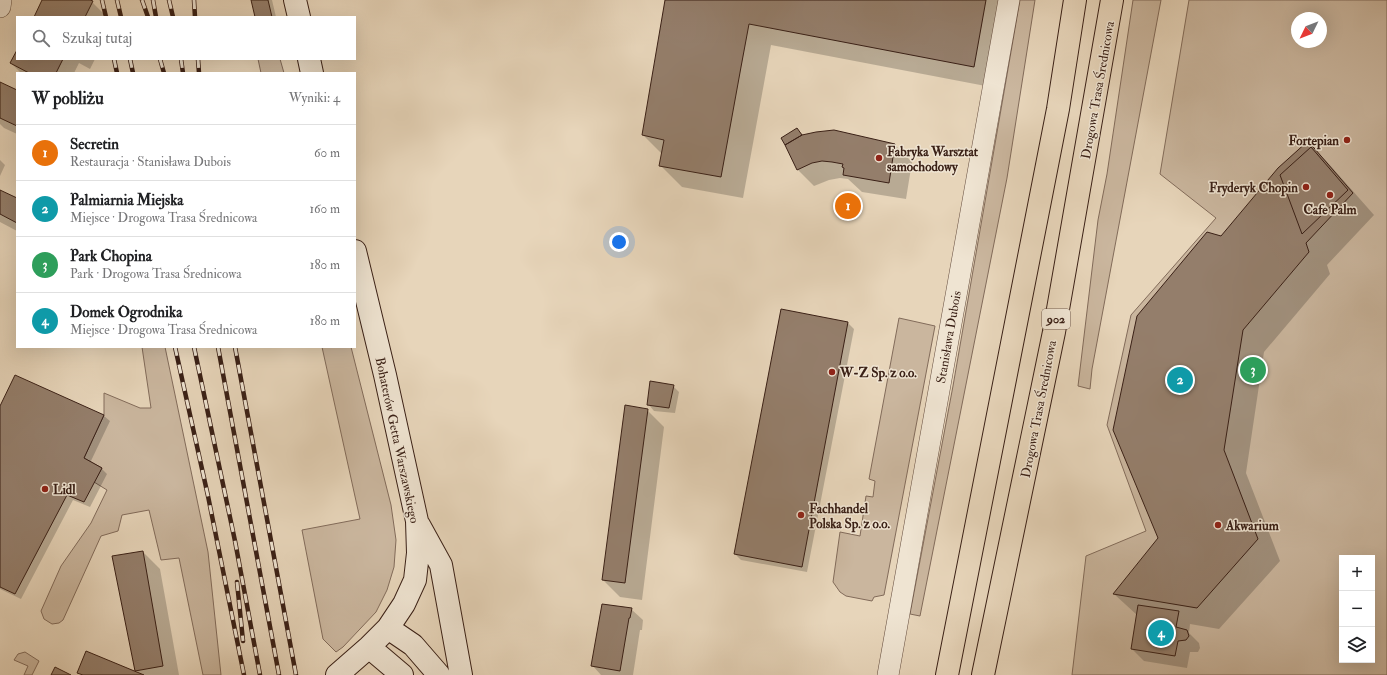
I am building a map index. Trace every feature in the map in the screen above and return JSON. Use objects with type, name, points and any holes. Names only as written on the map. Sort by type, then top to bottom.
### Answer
[{"type":"main road","points":[[295,0],[299,16]]},
{"type":"main road","points":[[947,675],[1058,109],[1075,0]]},
{"type":"main road","name":"Drogowa Trasa Średnicowa","points":[[983,675],[1054,332],[1112,0]]},
{"type":"main road","points":[[309,60],[312,72]]},
{"type":"main road","name":"Bohaterów Getta Warszawskiego","points":[[340,673],[388,628],[404,604],[415,580],[418,553],[417,521],[385,375],[356,255]]},
{"type":"main road","points":[[417,521],[442,565],[461,675]]},
{"type":"main road","points":[[388,628],[413,645],[439,675]]},
{"type":"main road","points":[[939,675],[954,641]]},
{"type":"main road","points":[[369,647],[402,675]]},
{"type":"street","points":[[0,8],[1,0]]},
{"type":"street","name":"Stanisława Dubois","points":[[888,675],[1009,0]]},
{"type":"shaded area","points":[[1020,0],[1035,0],[1007,178],[920,616],[910,614],[953,386]]},
{"type":"shaded area","points":[[1133,0],[1161,0],[1092,369],[1090,389],[1078,386],[1098,220],[1107,174]]},
{"type":"shaded area","points":[[1189,0],[1387,0],[1387,675],[1072,675],[1086,556],[1146,531],[1107,425],[1131,315],[1216,218],[1160,174]]},
{"type":"shaded area","points":[[258,60],[280,60],[284,72],[261,72]]},
{"type":"shaded area","points":[[899,318],[935,326],[884,595],[874,597],[872,601],[846,596],[840,592],[833,582],[840,532],[860,536],[866,496],[873,497],[875,481],[869,479]]},
{"type":"shaded area","points":[[142,348],[165,348],[208,552],[221,675],[203,675],[179,558],[161,560],[149,510],[122,515],[118,531],[101,536],[63,620],[59,623],[52,624],[44,619],[41,611],[61,566],[91,523],[107,490],[94,482],[102,468],[84,458],[104,415],[104,393],[140,408],[151,408]]},
{"type":"shaded area","points":[[322,348],[351,348],[391,505],[396,540],[394,567],[387,590],[376,612],[343,647],[336,652],[323,639],[302,530],[360,519]]},
{"type":"shaded area","points":[[25,652],[39,661],[32,675],[24,675],[28,666],[14,660],[18,654]]},
{"type":"building","points":[[42,0],[93,1],[86,16],[34,16]]},
{"type":"building","points":[[251,0],[268,0],[272,16],[255,16]]},
{"type":"building","points":[[665,0],[986,0],[974,67],[749,24],[721,177],[659,166],[664,140],[642,135]]},
{"type":"building","points":[[16,52],[16,60],[62,60],[56,72],[27,72],[10,63]]},
{"type":"building","points":[[0,82],[16,90],[16,126],[0,118]]},
{"type":"building","points":[[797,128],[802,135],[785,145],[781,138]]},
{"type":"building","points":[[834,130],[895,144],[889,183],[843,175],[843,164],[832,162],[822,161],[812,163],[797,170],[785,145],[802,135]]},
{"type":"building","points":[[1308,141],[1353,193],[1306,243],[1309,252],[1243,330],[1224,450],[1258,539],[1197,608],[1113,594],[1158,538],[1113,430],[1137,316],[1207,232],[1221,236],[1278,168]]},
{"type":"building","points":[[1311,147],[1348,190],[1302,234],[1280,175]]},
{"type":"building","points":[[0,190],[16,198],[16,222],[0,214]]},
{"type":"building","points":[[781,309],[848,322],[802,567],[734,554]]},
{"type":"building","name":"Lidl","points":[[15,375],[104,415],[84,458],[102,468],[84,502],[67,495],[15,594],[0,587],[0,406]]},
{"type":"building","points":[[650,381],[674,385],[669,408],[647,405]]},
{"type":"building","points":[[625,405],[648,409],[625,583],[602,580]]},
{"type":"building","points":[[143,551],[163,666],[135,671],[112,556]]},
{"type":"building","points":[[602,604],[632,608],[620,671],[591,666]]},
{"type":"building","points":[[1138,605],[1179,611],[1176,627],[1187,630],[1189,636],[1186,640],[1178,641],[1175,656],[1131,649]]},
{"type":"building","points":[[86,651],[144,675],[83,675],[77,673]]},
{"type":"building","points":[[55,667],[71,675],[51,675]]},
{"type":"railway","points":[[102,0],[106,16]]},
{"type":"railway","points":[[117,0],[121,16]]},
{"type":"railway","points":[[142,0],[148,16]]},
{"type":"railway","points":[[153,0],[156,16]]},
{"type":"railway","points":[[169,0],[173,16]]},
{"type":"railway","points":[[194,0],[195,16]]},
{"type":"railway","points":[[114,60],[117,72]]},
{"type":"railway","points":[[130,60],[133,72]]},
{"type":"railway","points":[[160,60],[164,72]]},
{"type":"railway","points":[[181,60],[183,72]]},
{"type":"railway","points":[[198,60],[199,72]]},
{"type":"railway","points":[[175,348],[208,496],[244,675]]},
{"type":"railway","points":[[194,348],[235,541],[260,675]]},
{"type":"railway","points":[[218,348],[279,675]]},
{"type":"railway","points":[[235,348],[296,675]]},
{"type":"railway","points":[[237,582],[243,641]]},
{"type":"place","name":"Fortepian","points":[[1347,140]]},
{"type":"place","name":"Fabryka Warsztat samochodowy","points":[[879,158]]},
{"type":"place","name":"Fryderyk Chopin","points":[[1306,187]]},
{"type":"place","name":"Cafe Palm","points":[[1330,195]]},
{"type":"place","name":"Secretin","points":[[848,206]]},
{"type":"place","name":"Park Chopina","points":[[1253,370]]},
{"type":"place","name":"W-Z Sp. z o.o.","points":[[832,372]]},
{"type":"place","name":"Palmiarnia Miejska","points":[[1180,380]]},
{"type":"place","name":"Lidl","points":[[45,489]]},
{"type":"place","name":"Fachhandel Polska Sp. z o.o.","points":[[801,515]]},
{"type":"place","name":"Akwarium","points":[[1218,525]]},
{"type":"place","name":"Domek Ogrodnika","points":[[1161,633]]}]
